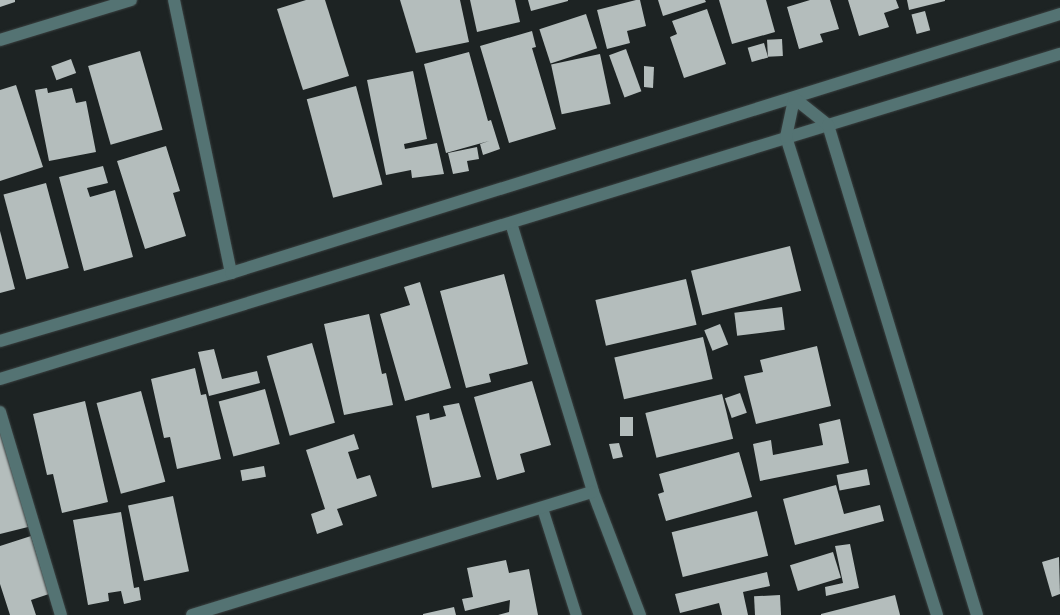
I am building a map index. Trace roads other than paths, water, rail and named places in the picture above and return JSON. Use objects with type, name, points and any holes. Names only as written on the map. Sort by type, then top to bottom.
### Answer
[{"type":"street","points":[[0,40],[131,0]]},
{"type":"street","points":[[174,0],[231,273]]},
{"type":"street","points":[[0,341],[231,273],[1060,14]]},
{"type":"street","points":[[0,379],[1060,54]]},
{"type":"street","points":[[794,98],[828,125],[977,615]]},
{"type":"street","points":[[794,98],[786,137],[937,615]]},
{"type":"street","points":[[511,223],[593,492],[640,615]]},
{"type":"street","points":[[0,412],[61,615]]},
{"type":"street","points":[[192,615],[593,492]]},
{"type":"lane","points":[[542,508],[576,615]]}]
